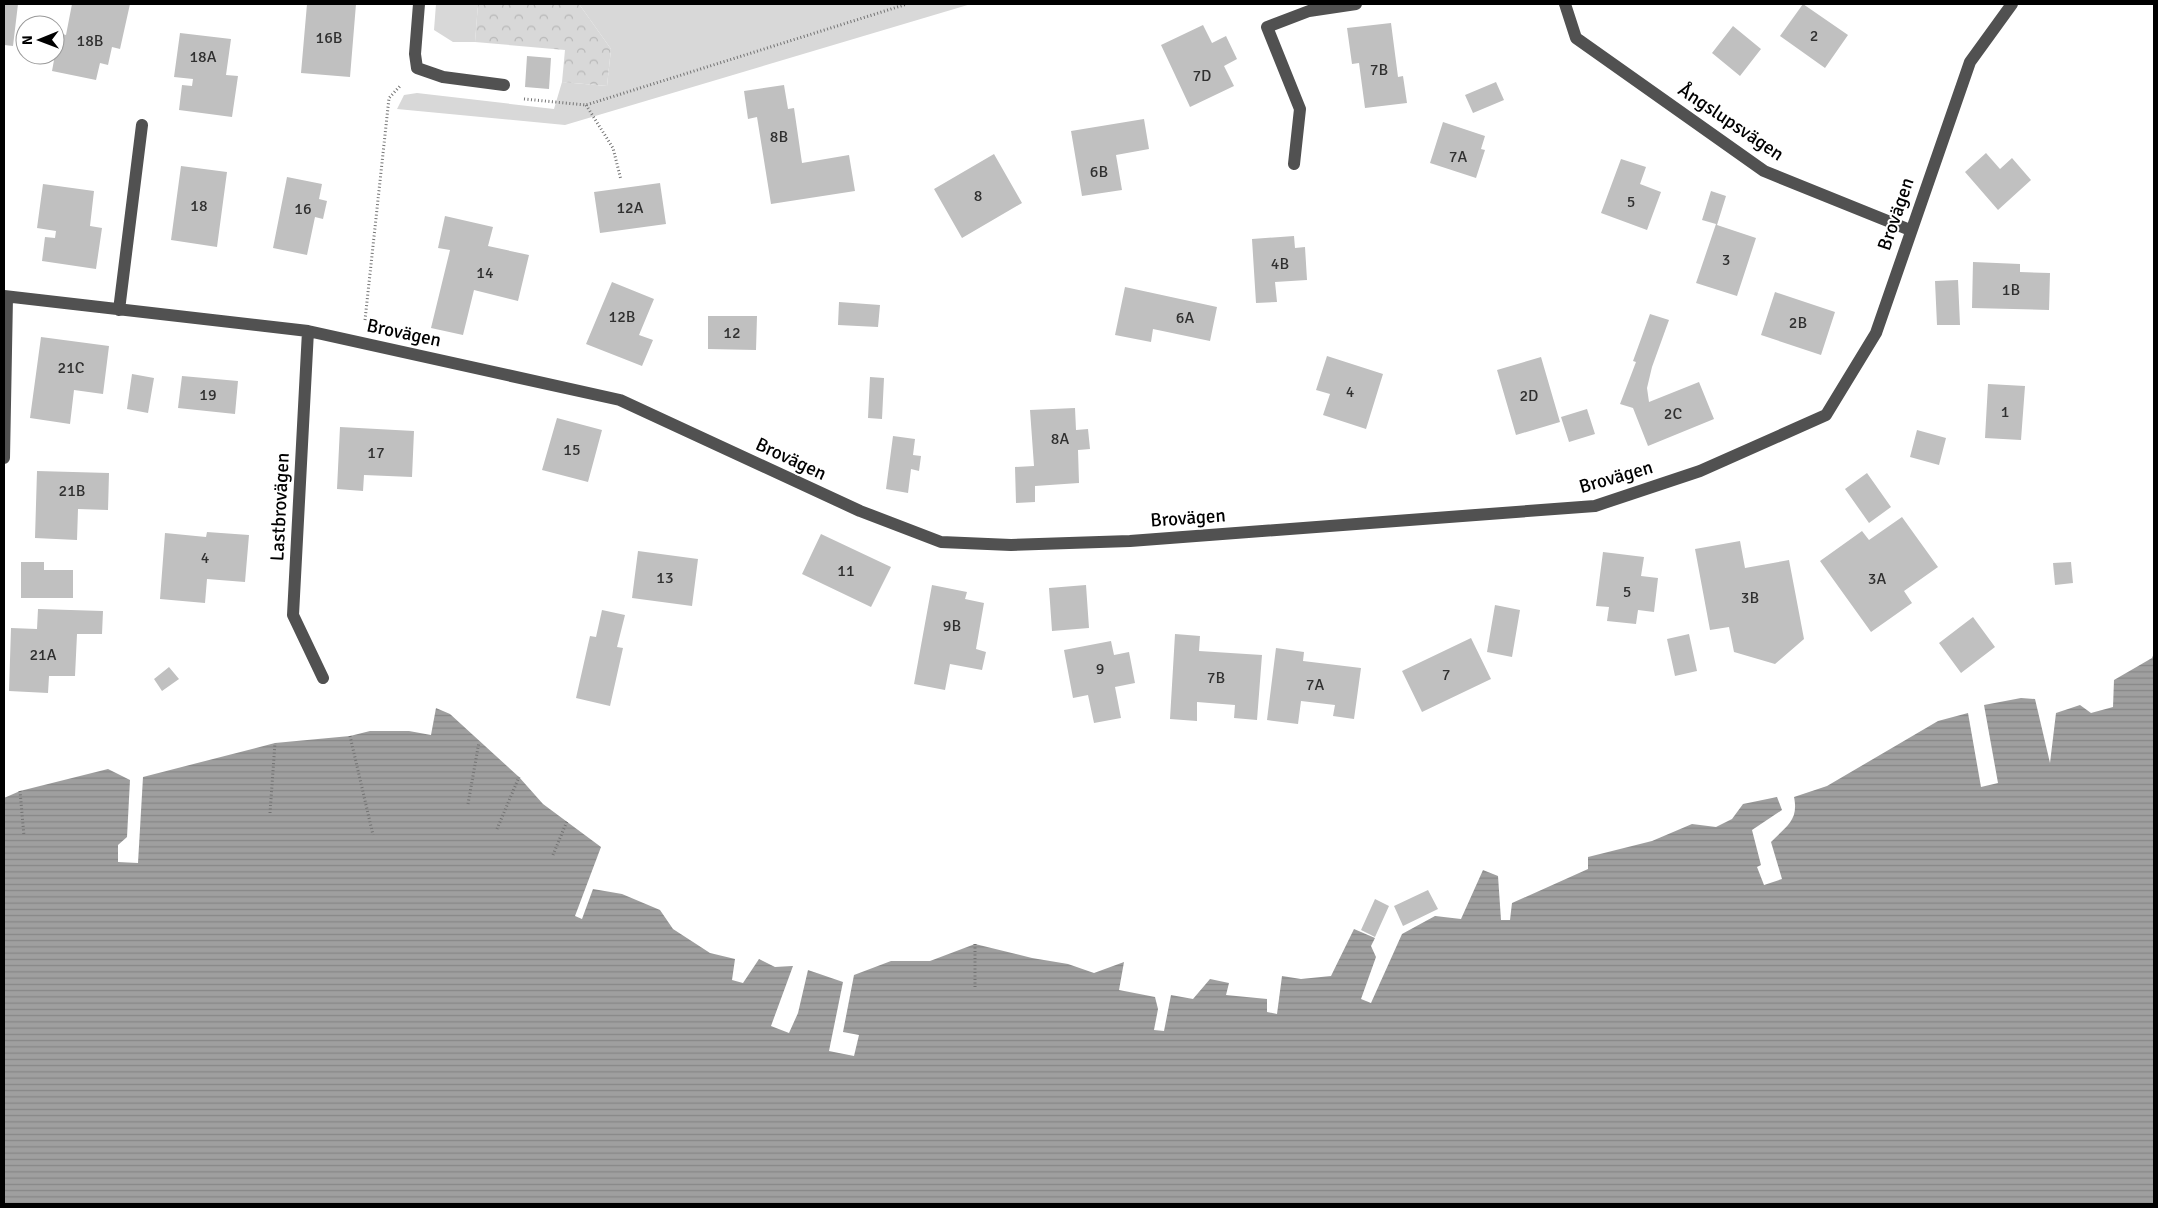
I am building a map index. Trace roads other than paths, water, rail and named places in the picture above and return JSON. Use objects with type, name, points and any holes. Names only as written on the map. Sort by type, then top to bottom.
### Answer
[{"type":"street","points":[[419,4],[417,68],[443,76],[504,85]]},
{"type":"street","points":[[1294,164],[1300,109],[1266,27],[1309,11],[1356,4]]},
{"type":"street","name":"Ångslupsvägen","points":[[1565,4],[1576,38],[1764,171],[1910,230]]},
{"type":"street","name":"Brovägen","points":[[4,458],[5,297],[308,331],[620,400],[860,511],[940,542],[1011,545],[1130,541],[1595,506],[1700,471],[1826,416],[1876,333],[1910,230],[1970,62],[2009,5]]},
{"type":"street","points":[[119,310],[142,125]]},
{"type":"street","name":"Lastbrovägen","points":[[308,331],[293,615],[323,678]]}]
